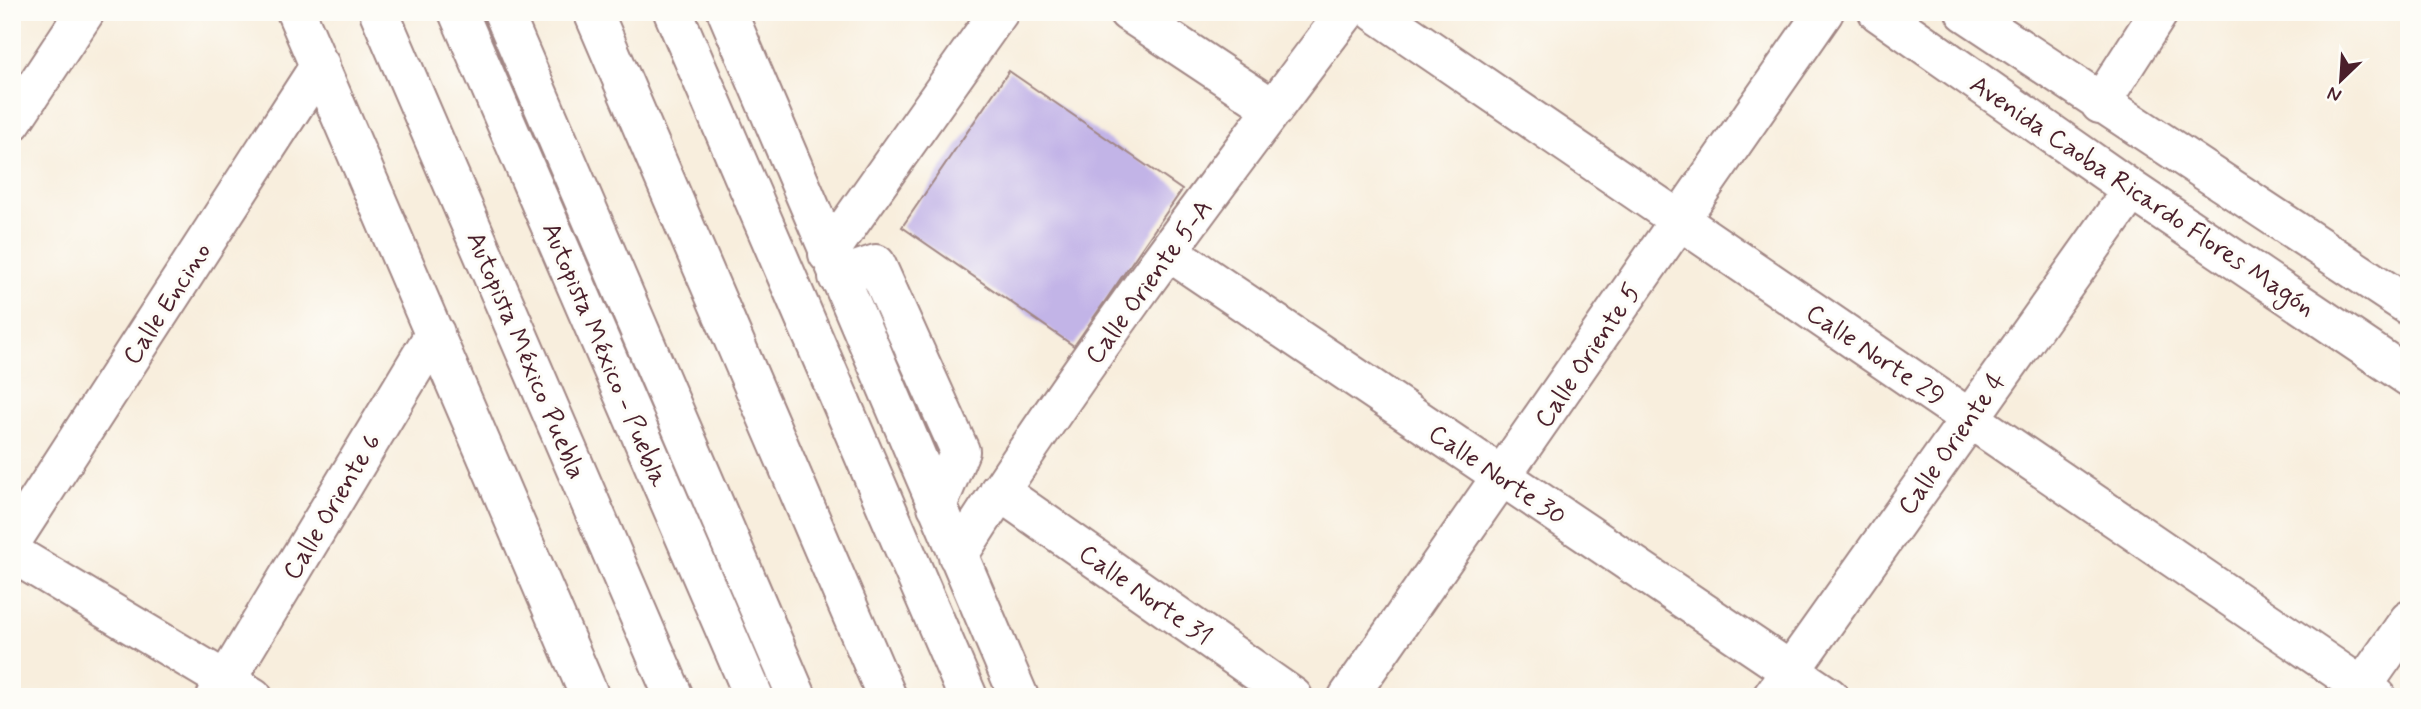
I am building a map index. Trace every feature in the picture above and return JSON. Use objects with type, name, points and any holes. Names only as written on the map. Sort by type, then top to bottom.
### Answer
[{"type":"main road","points":[[14,116],[85,12]]},
{"type":"main road","points":[[296,12],[590,697]]},
{"type":"main road","name":"Autopista México Puebla","points":[[379,12],[674,697]]},
{"type":"main road","name":"Autopista México - Puebla","points":[[458,12],[754,697]]},
{"type":"main road","points":[[476,12],[773,697]]},
{"type":"main road","points":[[503,12],[797,697]]},
{"type":"main road","points":[[593,12],[887,697]]},
{"type":"main road","points":[[673,12],[968,697]]},
{"type":"main road","points":[[727,12],[1019,697]]},
{"type":"main road","points":[[833,266],[999,12]]},
{"type":"main road","points":[[1128,12],[1273,108]]},
{"type":"main road","name":"Calle Oriente 5-A","points":[[958,555],[999,491],[1168,251],[1346,12]]},
{"type":"main road","name":"Calle Norte 29","points":[[1375,12],[1969,418],[2365,693]]},
{"type":"main road","name":"Calle Oriente 5","points":[[1348,697],[1503,478],[1824,12]]},
{"type":"main road","name":"Avenida Caoba Ricardo Flores Magón","points":[[1878,12],[2132,190],[2409,377]]},
{"type":"main road","name":"Avenida Caoba Ricardo Flores Magón","points":[[1965,12],[2100,104],[2405,296]]},
{"type":"main road","points":[[2100,104],[2159,12]]},
{"type":"main road","name":"Calle Encino","points":[[12,541],[320,65]]},
{"type":"main road","name":"Calle Oriente 4","points":[[1781,684],[2132,190]]},
{"type":"main road","name":"Calle Norte 30","points":[[1168,251],[1503,478],[1781,684],[1829,697]]},
{"type":"main road","name":"Calle Oriente 6","points":[[232,691],[435,333]]},
{"type":"main road","name":"Calle Norte 31","points":[[999,491],[1293,697]]},
{"type":"main road","points":[[12,554],[232,691]]},
{"type":"main road","points":[[2365,693],[2409,620]]},
{"type":"building","points":[[1009,71],[1182,190],[1074,346],[902,227]]}]
